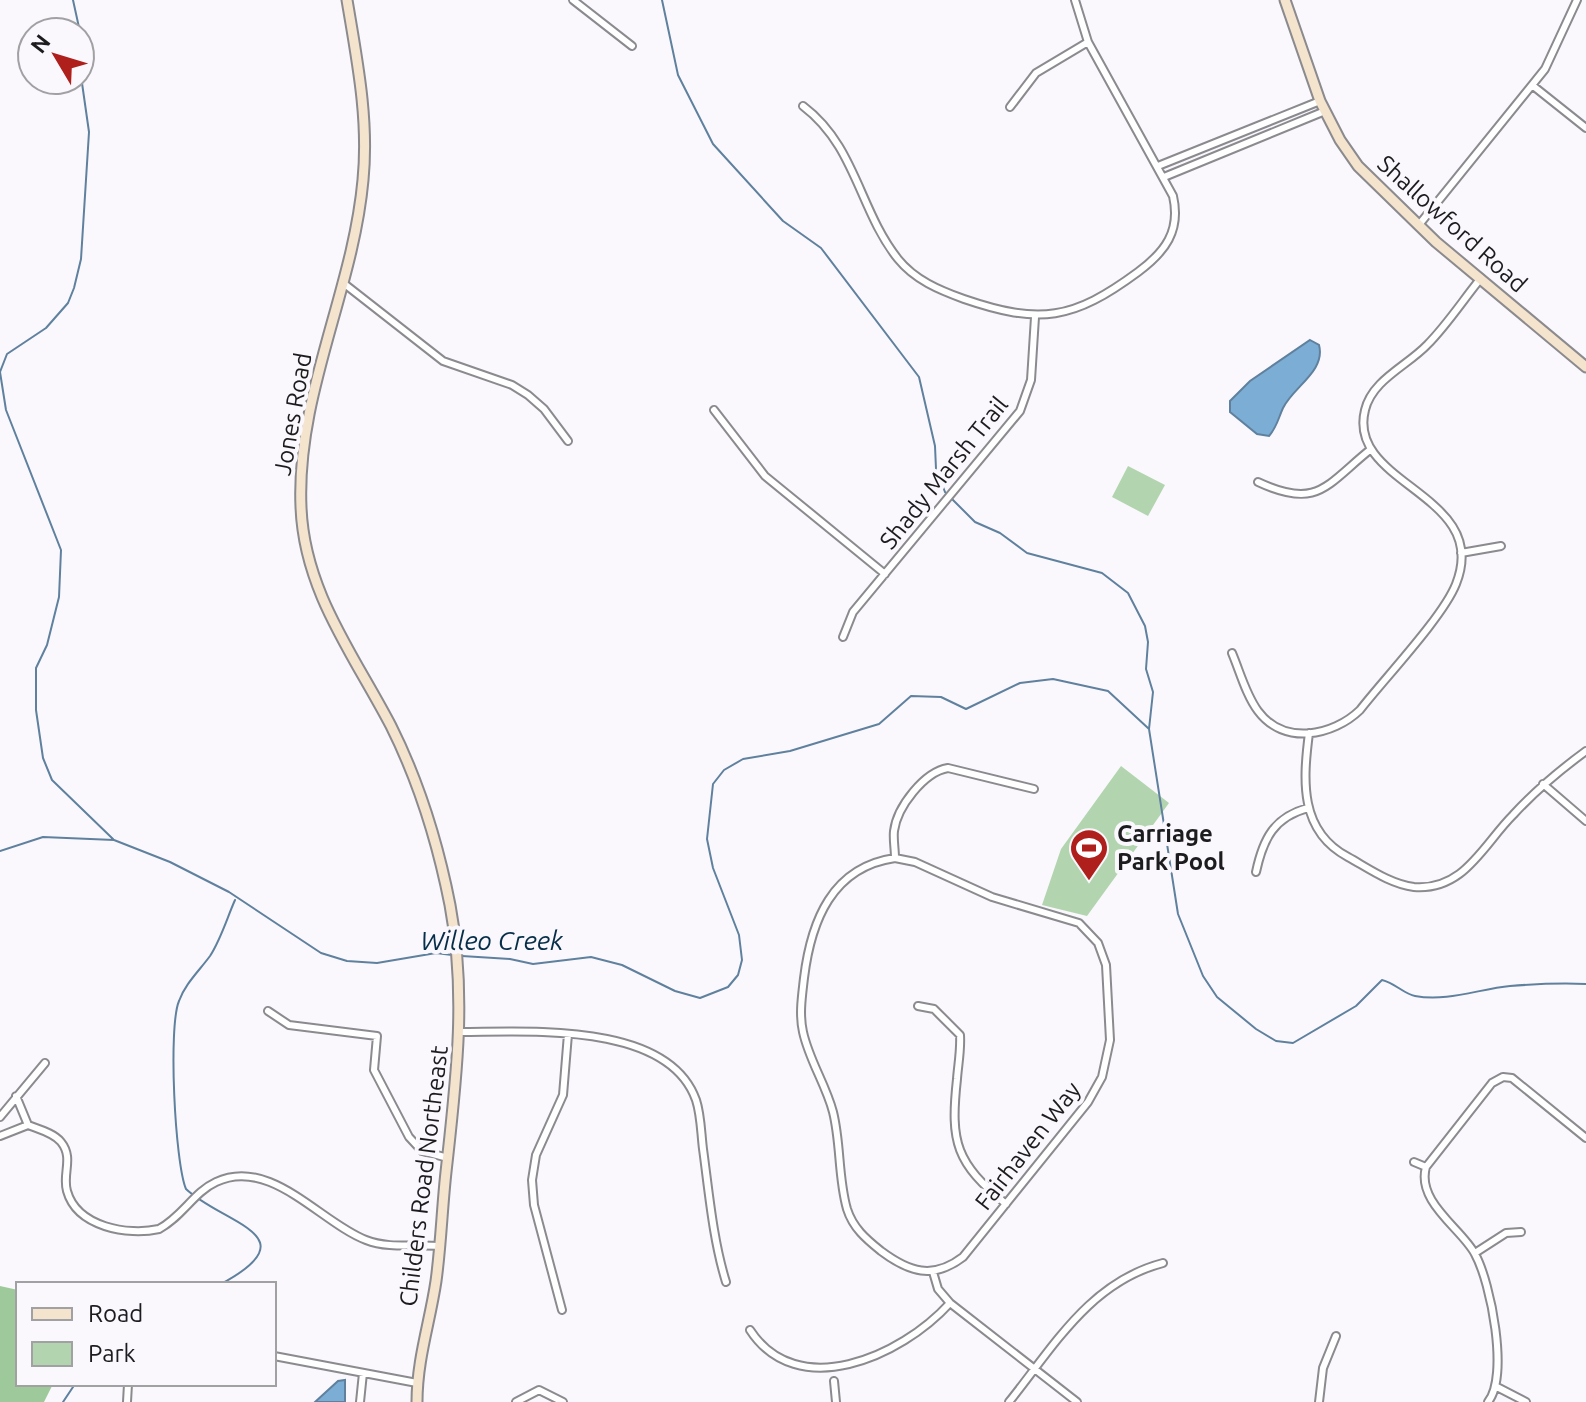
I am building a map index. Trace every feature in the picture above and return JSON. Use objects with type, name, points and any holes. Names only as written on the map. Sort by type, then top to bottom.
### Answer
[{"type":"street","name":"Jones Road","points":[[347,0],[365,115],[361,196],[304,446],[300,489],[303,531],[325,608],[390,725],[415,781],[442,869],[457,955]]},
{"type":"street","points":[[573,0],[632,46]]},
{"type":"street","points":[[803,106],[824,124],[841,145],[887,243],[909,271],[944,292],[1002,313],[1035,317],[1065,313],[1093,303],[1160,254],[1171,236],[1175,216],[1173,196],[1088,42],[1075,0]]},
{"type":"street","name":"Shallowford Road","points":[[1285,0],[1320,101],[1358,166],[1418,226],[1586,367]]},
{"type":"street","points":[[1418,226],[1554,54],[1577,0]]},
{"type":"street","points":[[1010,107],[1036,73],[1088,42]]},
{"type":"street","points":[[1532,85],[1586,128]]},
{"type":"street","points":[[1158,166],[1320,101]]},
{"type":"street","points":[[1164,177],[1325,111]]},
{"type":"street","points":[[1232,653],[1252,702],[1263,716],[1284,730],[1309,733],[1337,727],[1360,710],[1451,595],[1459,574],[1461,553],[1456,532],[1444,514],[1371,449],[1363,422],[1372,394],[1428,344],[1481,278]]},
{"type":"street","points":[[342,282],[443,361],[512,385],[528,395],[544,409],[568,441]]},
{"type":"street","name":"Shady Marsh Trail","points":[[843,637],[853,612],[1020,411],[1031,380],[1035,317]]},
{"type":"street","points":[[714,410],[765,476],[885,574]]},
{"type":"street","points":[[1258,482],[1289,495],[1313,494],[1331,485],[1371,449]]},
{"type":"street","points":[[1461,553],[1501,546]]},
{"type":"street","points":[[1309,733],[1303,779],[1308,808],[1324,838],[1338,852],[1395,882],[1427,887],[1448,881],[1466,870],[1543,784],[1586,751]]},
{"type":"street","points":[[1034,789],[948,768],[937,770],[922,782],[896,824],[895,858],[873,862],[852,874],[821,912],[809,940],[801,1015],[805,1042],[833,1112],[850,1217],[866,1239],[897,1263],[909,1269],[933,1272],[938,1289],[950,1303],[1077,1402]]},
{"type":"street","points":[[1543,784],[1586,821]]},
{"type":"street","points":[[1256,872],[1266,836],[1287,816],[1308,808]]},
{"type":"street","name":"Fairhaven Way","points":[[895,858],[915,862],[992,897],[1068,917],[1087,929],[1103,953],[1110,1040],[1102,1077],[1088,1102],[963,1257],[933,1272]]},
{"type":"street","name":"Childers Road Northeast","points":[[417,1402],[419,1353],[435,1289],[461,1032],[457,955]]},
{"type":"street","points":[[918,1006],[934,1009],[960,1035],[953,1110],[957,1148],[971,1173],[1006,1204]]},
{"type":"street","points":[[268,1011],[289,1025],[377,1036],[374,1070],[409,1137],[422,1151],[448,1158]]},
{"type":"street","points":[[461,1032],[601,1037],[650,1054],[677,1071],[691,1089],[698,1113],[718,1249],[726,1282]]},
{"type":"street","points":[[562,1310],[534,1205],[532,1180],[536,1155],[563,1095],[568,1034]]},
{"type":"street","points":[[0,1117],[45,1063]]},
{"type":"street","points":[[1502,1067],[1503,1077]]},
{"type":"street","points":[[1488,1402],[1497,1387],[1489,1295],[1475,1253],[1441,1216],[1425,1179],[1426,1167],[1492,1083],[1503,1077],[1512,1078],[1586,1138]]},
{"type":"street","points":[[16,1096],[28,1125],[56,1137],[63,1145],[68,1163],[67,1191],[75,1206],[95,1223],[151,1231],[168,1224],[214,1183],[227,1179],[276,1184],[296,1193],[333,1223],[366,1240],[393,1245],[439,1246]]},
{"type":"street","points":[[0,1136],[28,1125]]},
{"type":"street","points":[[1414,1162],[1426,1167]]},
{"type":"street","points":[[1475,1253],[1506,1233],[1521,1232]]},
{"type":"street","points":[[1009,1402],[1110,1284],[1163,1263]]},
{"type":"street","points":[[870,1368],[928,1326],[950,1303]]},
{"type":"street","points":[[750,1330],[763,1352],[783,1369]]},
{"type":"street","points":[[1319,1402],[1323,1368],[1336,1336]]},
{"type":"street","points":[[276,1356],[417,1383]]},
{"type":"street","points":[[360,1402],[363,1373]]},
{"type":"street","points":[[819,1381],[844,1379]]},
{"type":"street","points":[[834,1381],[836,1402]]},
{"type":"street","points":[[1497,1387],[1526,1402]]},
{"type":"street","points":[[516,1402],[539,1390],[563,1402]]},
{"type":"green space","points":[[1128,466],[1165,485],[1148,516],[1112,497]]},
{"type":"green space","points":[[1121,766],[1169,803],[1087,916],[1042,905],[1061,849]]},
{"type":"green space","points":[[0,1286],[16,1290],[16,1386],[52,1386],[44,1402],[0,1402]]},
{"type":"water","points":[[1310,340],[1319,345],[1318,363],[1288,400],[1269,436],[1257,434],[1230,412],[1230,401],[1250,381]]},
{"type":"water","points":[[345,1380],[345,1402],[315,1402],[338,1381]]},
{"type":"waterway","points":[[73,0],[76,16]]},
{"type":"waterway","points":[[662,0],[678,75],[713,144],[783,221],[821,248],[919,377],[935,446],[936,469],[945,492],[975,522],[1000,533],[1027,553],[1102,573],[1128,593],[1145,626],[1148,642],[1146,669],[1153,692],[1149,729]]},
{"type":"waterway","points":[[84,96],[89,132],[81,259],[74,288],[68,303],[46,328],[7,354],[0,372],[6,410],[61,550],[59,597],[47,645],[36,668],[36,710],[43,758],[52,780],[113,839]]},
{"type":"waterway","name":"Willeo Creek","points":[[462,956],[533,964],[591,957],[622,965],[675,991],[700,998],[728,987],[738,975],[742,960],[739,935],[713,868],[707,839],[713,784],[724,770],[743,759],[790,751],[879,724],[911,696],[941,697],[966,709],[1020,683],[1053,679],[1108,691],[1149,729],[1178,914],[1203,976],[1217,997],[1276,1041],[1293,1043],[1356,1006],[1382,980],[1411,995],[1427,997],[1510,986],[1586,984]]},
{"type":"waterway","name":"Willeo Creek","points":[[0,851],[43,837],[114,840],[170,862],[229,892],[321,953],[347,961],[377,963],[436,953],[452,955]]},
{"type":"waterway","points":[[224,1282],[247,1267],[259,1253],[260,1242],[252,1231],[186,1189],[176,1125],[173,1065],[179,1001],[214,949],[235,900]]},
{"type":"waterway","points":[[63,1402],[74,1386]]},
{"type":"place","name":"Carriage Park Pool","points":[[1089,882]]}]
